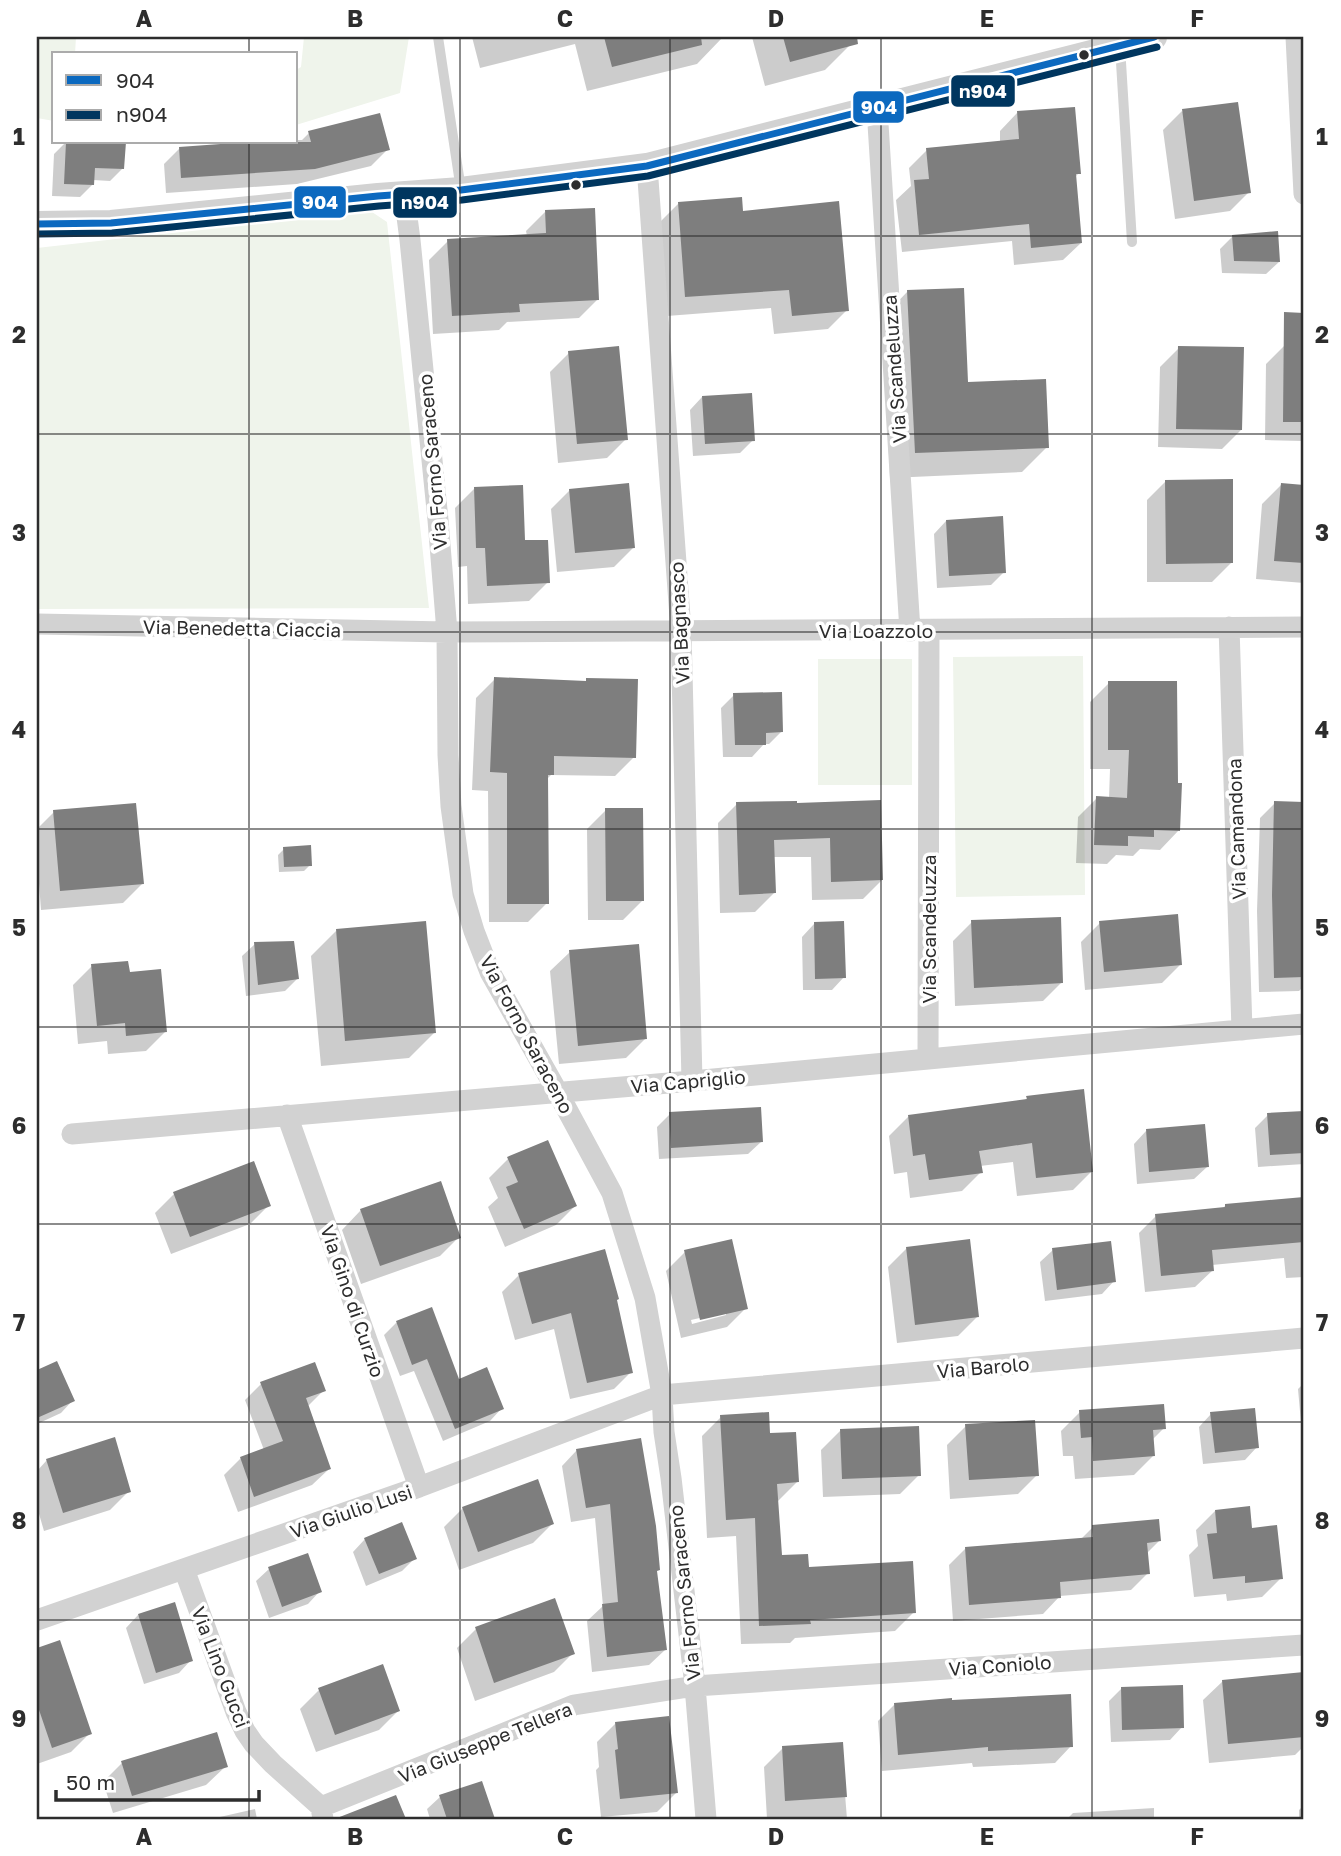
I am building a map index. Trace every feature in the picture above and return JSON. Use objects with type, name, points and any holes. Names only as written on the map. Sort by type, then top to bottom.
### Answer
[{"type":"street","points":[[37,224],[111,223],[461,190],[647,166],[1154,37]]},
{"type":"street","points":[[1296,37],[1304,194]]},
{"type":"street","name":"Via Scandeluzza","points":[[877,108],[920,631],[928,1059]]},
{"type":"street","name":"Via Bagnasco","points":[[647,166],[681,631],[692,1081]]},
{"type":"street","name":"Via Forno Saraceno","points":[[404,194],[424,376],[447,632],[450,793],[463,894],[490,971],[612,1192],[645,1298],[662,1395],[664,1432],[695,1685],[706,1819]]},
{"type":"street","name":"Via Benedetta Ciaccia","points":[[37,624],[447,632]]},
{"type":"street","name":"Via Camandona","points":[[1230,627],[1242,1030]]},
{"type":"street","name":"Via Loazzolo","points":[[447,632],[1304,627]]},
{"type":"street","name":"Via Capriglio","points":[[72,1134],[692,1081],[1304,1024]]},
{"type":"street","name":"Via Gino di Curzio","points":[[287,1115],[419,1487]]},
{"type":"street","name":"Via Barolo","points":[[662,1395],[1304,1339]]},
{"type":"street","name":"Via Giulio Lusi","points":[[37,1620],[419,1487],[662,1395]]},
{"type":"street","name":"Via Lino Gucci","points":[[184,1569],[245,1731],[273,1764],[322,1813]]},
{"type":"street","name":"Via Coniolo","points":[[695,1685],[1304,1646]]},
{"type":"street","name":"Via Giuseppe Tellera","points":[[322,1813],[574,1705],[695,1685]]},
{"type":"lane","points":[[438,37],[461,190]]},
{"type":"lane","points":[[1120,45],[1132,242]]},
{"type":"shaded area","points":[[37,37],[76,37],[75,52],[52,52],[52,121],[37,118]]},
{"type":"shaded area","points":[[304,37],[409,37],[400,93],[298,124],[298,69],[301,67]]},
{"type":"shaded area","points":[[369,210],[387,222],[429,608],[37,609],[37,248]]},
{"type":"shaded area","points":[[1083,656],[1085,895],[956,897],[953,657]]},
{"type":"shaded area","points":[[818,659],[912,659],[912,785],[818,785]]},
{"type":"building","points":[[604,37],[701,37],[702,45],[612,67]]},
{"type":"building","points":[[783,37],[857,37],[858,44],[790,62]]},
{"type":"building","points":[[1238,102],[1251,193],[1194,201],[1182,109]]},
{"type":"building","points":[[1075,107],[1081,174],[1076,174],[1082,243],[1031,248],[1029,224],[919,235],[914,180],[929,179],[926,148],[1019,139],[1017,111]]},
{"type":"building","points":[[380,113],[390,150],[315,169],[181,178],[179,147],[298,144],[311,142],[308,131]]},
{"type":"building","points":[[66,144],[126,144],[124,169],[95,168],[94,185],[64,184]]},
{"type":"building","points":[[742,197],[743,211],[839,201],[849,311],[792,316],[789,290],[685,297],[678,202]]},
{"type":"building","points":[[595,208],[599,300],[519,304],[520,312],[452,316],[447,239],[546,233],[545,210]]},
{"type":"building","points":[[1278,231],[1280,262],[1234,261],[1232,235]]},
{"type":"building","points":[[964,288],[968,382],[1046,379],[1049,448],[915,453],[907,290]]},
{"type":"building","points":[[1284,312],[1304,313],[1304,422],[1283,422]]},
{"type":"building","points":[[619,346],[628,440],[577,444],[568,351]]},
{"type":"building","points":[[1178,346],[1244,347],[1242,430],[1176,429]]},
{"type":"building","points":[[752,393],[755,441],[705,444],[702,396]]},
{"type":"building","points":[[1233,479],[1233,563],[1166,564],[1165,480]]},
{"type":"building","points":[[629,483],[635,548],[575,553],[569,489]]},
{"type":"building","points":[[1281,483],[1304,485],[1304,563],[1274,561]]},
{"type":"building","points":[[523,485],[525,540],[548,540],[550,583],[487,586],[485,548],[476,548],[474,487]]},
{"type":"building","points":[[1003,516],[1006,573],[949,576],[946,520]]},
{"type":"building","points":[[494,677],[586,681],[586,678],[638,679],[636,758],[554,756],[554,775],[548,775],[549,904],[507,904],[507,773],[490,772]]},
{"type":"building","points":[[1108,681],[1177,681],[1178,783],[1182,783],[1180,831],[1154,830],[1154,837],[1128,836],[1128,846],[1094,845],[1096,796],[1127,798],[1129,750],[1108,750]]},
{"type":"building","points":[[782,692],[783,732],[766,733],[766,745],[735,745],[733,693]]},
{"type":"building","points":[[881,800],[883,880],[831,882],[830,838],[774,840],[776,893],[739,895],[736,802]]},
{"type":"building","points":[[1274,801],[1304,802],[1304,977],[1274,978]]},
{"type":"building","points":[[136,803],[144,884],[60,891],[53,810]]},
{"type":"building","points":[[605,808],[643,808],[644,901],[606,901]]},
{"type":"building","points":[[311,845],[312,866],[284,867],[283,847]]},
{"type":"building","points":[[1178,914],[1182,965],[1104,972],[1099,921]]},
{"type":"building","points":[[1061,917],[1063,983],[974,988],[971,920]]},
{"type":"building","points":[[426,921],[436,1033],[345,1041],[336,929]]},
{"type":"building","points":[[844,921],[846,978],[815,979],[814,922]]},
{"type":"building","points":[[294,941],[299,979],[258,985],[254,942]]},
{"type":"building","points":[[639,944],[647,1039],[578,1046],[569,950]]},
{"type":"building","points":[[128,961],[130,972],[161,969],[167,1032],[126,1036],[125,1023],[97,1026],[91,964]]},
{"type":"building","points":[[1084,1089],[1093,1172],[1036,1178],[1032,1143],[979,1151],[983,1173],[929,1180],[925,1154],[913,1156],[908,1115]]},
{"type":"building","points":[[761,1107],[763,1142],[671,1148],[669,1112]]},
{"type":"building","points":[[1304,1111],[1304,1153],[1270,1155],[1267,1113]]},
{"type":"building","points":[[1205,1124],[1209,1167],[1149,1172],[1146,1129]]},
{"type":"building","points":[[548,1140],[577,1206],[524,1229],[506,1187],[518,1182],[507,1157]]},
{"type":"building","points":[[254,1161],[271,1206],[190,1237],[173,1192]]},
{"type":"building","points":[[441,1181],[461,1238],[380,1266],[360,1209]]},
{"type":"building","points":[[1304,1197],[1304,1242],[1212,1250],[1214,1271],[1161,1276],[1155,1214]]},
{"type":"building","points":[[732,1239],[748,1309],[700,1320],[684,1250]]},
{"type":"building","points":[[970,1239],[979,1317],[915,1325],[906,1247]]},
{"type":"building","points":[[1111,1241],[1116,1282],[1057,1290],[1052,1248]]},
{"type":"building","points":[[605,1249],[619,1299],[617,1300],[633,1373],[587,1383],[571,1313],[532,1324],[518,1273]]},
{"type":"building","points":[[432,1307],[459,1379],[487,1367],[504,1409],[455,1429],[427,1359],[412,1365],[396,1321]]},
{"type":"building","points":[[57,1361],[75,1401],[37,1418],[37,1370]]},
{"type":"building","points":[[315,1362],[326,1391],[306,1398],[331,1469],[254,1497],[240,1457],[283,1441],[260,1382]]},
{"type":"building","points":[[1164,1404],[1166,1429],[1153,1430],[1155,1456],[1093,1461],[1092,1437],[1081,1438],[1079,1410]]},
{"type":"building","points":[[1255,1408],[1259,1448],[1215,1453],[1210,1412]]},
{"type":"building","points":[[769,1412],[770,1433],[796,1432],[799,1482],[777,1484],[782,1555],[808,1554],[809,1567],[913,1561],[916,1613],[810,1620],[811,1624],[759,1626],[755,1518],[726,1520],[720,1415]]},
{"type":"building","points":[[1035,1420],[1039,1476],[969,1480],[965,1424]]},
{"type":"building","points":[[919,1426],[921,1476],[842,1479],[840,1429]]},
{"type":"building","points":[[115,1437],[131,1492],[63,1513],[46,1459]]},
{"type":"building","points":[[641,1438],[656,1526],[660,1570],[657,1571],[667,1650],[607,1657],[602,1604],[618,1602],[610,1504],[586,1508],[576,1449]]},
{"type":"building","points":[[538,1479],[554,1524],[478,1552],[462,1507]]},
{"type":"building","points":[[1250,1506],[1252,1528],[1277,1525],[1283,1579],[1245,1583],[1245,1576],[1213,1579],[1207,1534],[1217,1533],[1215,1510]]},
{"type":"building","points":[[1159,1519],[1161,1541],[1147,1543],[1150,1574],[1060,1582],[1061,1598],[969,1605],[965,1547],[1093,1537],[1092,1525]]},
{"type":"building","points":[[402,1522],[417,1559],[379,1574],[364,1538]]},
{"type":"building","points":[[308,1553],[322,1592],[282,1607],[268,1567]]},
{"type":"building","points":[[555,1598],[575,1654],[494,1683],[475,1627]]},
{"type":"building","points":[[175,1602],[193,1661],[156,1673],[138,1614]]},
{"type":"building","points":[[60,1640],[92,1734],[52,1748],[37,1704],[37,1648]]},
{"type":"building","points":[[383,1664],[400,1711],[335,1735],[318,1688]]},
{"type":"building","points":[[1304,1672],[1304,1737],[1228,1744],[1222,1680]]},
{"type":"building","points":[[1183,1685],[1184,1728],[1122,1730],[1121,1687]]},
{"type":"building","points":[[1071,1694],[1073,1747],[988,1751],[988,1747],[898,1755],[894,1703]]},
{"type":"building","points":[[669,1716],[678,1793],[620,1799],[615,1722]]},
{"type":"building","points":[[217,1732],[228,1767],[132,1796],[121,1761]]},
{"type":"building","points":[[843,1742],[847,1797],[785,1801],[782,1746]]},
{"type":"building","points":[[482,1781],[495,1819],[447,1819],[439,1795]]},
{"type":"building","points":[[396,1795],[406,1819],[337,1818]]},
{"type":"transit line","name":"904","points":[[37,224],[111,223],[461,190],[647,166],[1154,37]]},
{"type":"transit line","name":"n904","points":[[37,234],[112,233],[462,200],[648,176],[1157,47]]}]
